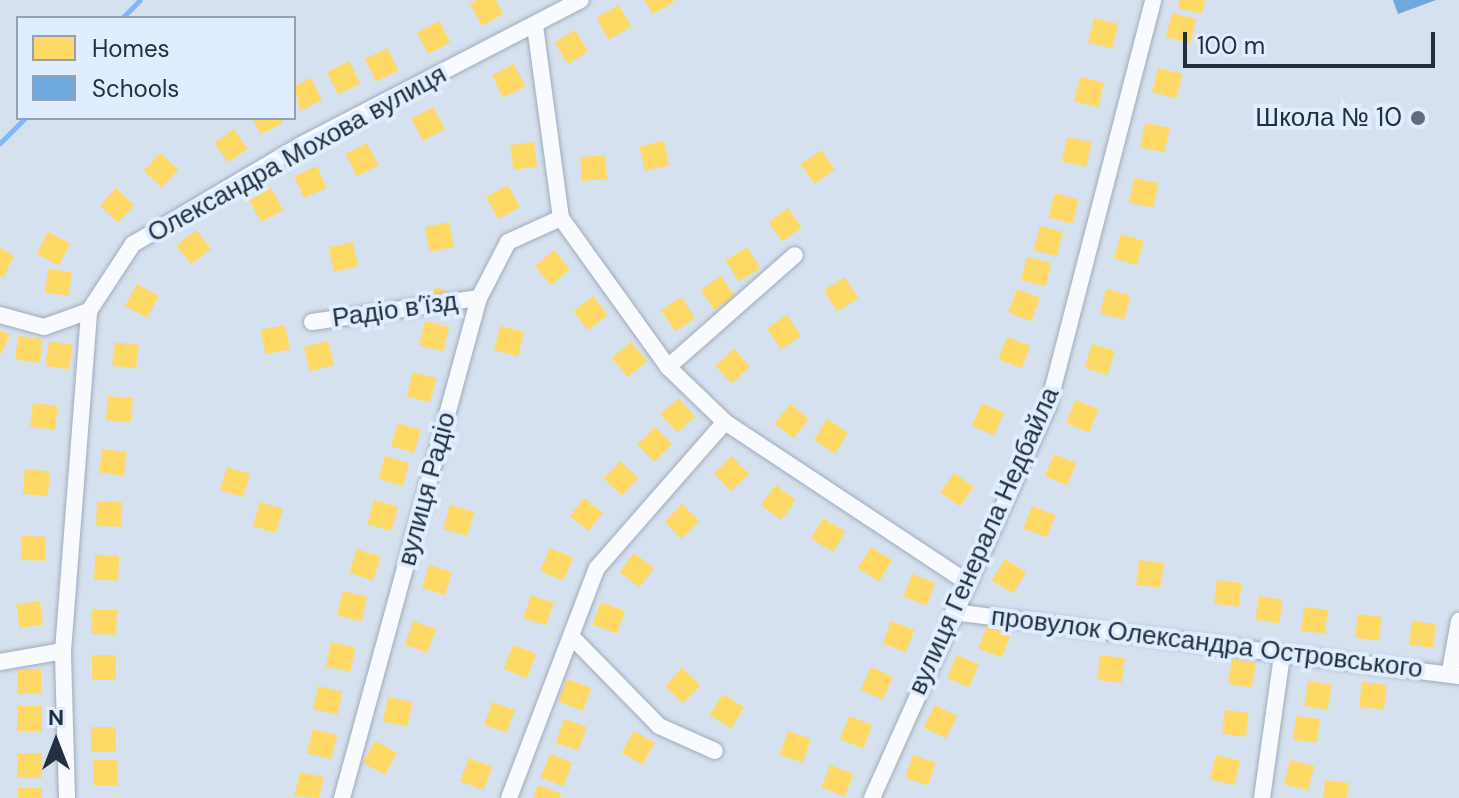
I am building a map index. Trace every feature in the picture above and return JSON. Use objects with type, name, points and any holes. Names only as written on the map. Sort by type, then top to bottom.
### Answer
[{"type":"street","name":"Олександра Мохова вулиця","points":[[67,798],[63,651],[89,311],[133,244],[301,145],[581,0]]},
{"type":"street","name":"вулиця Генерала Недбайла","points":[[872,798],[953,612],[1048,407],[1153,0]]},
{"type":"street","name":"провулок Олександра Островського","points":[[535,26],[561,218],[668,367],[725,422],[967,582]]},
{"type":"street","name":"вулиця Радіо","points":[[342,798],[479,298],[508,242],[561,218]]},
{"type":"street","points":[[668,367],[795,255]]},
{"type":"street","name":"Радіо в’їзд","points":[[312,322],[479,298]]},
{"type":"street","points":[[0,315],[44,327],[89,311]]},
{"type":"street","points":[[509,798],[597,568],[725,422]]},
{"type":"street","name":"провулок Олександра Островського","points":[[953,612],[1455,674]]},
{"type":"street","points":[[1455,674],[1459,621]]},
{"type":"street","points":[[571,636],[659,726],[715,751]]},
{"type":"street","points":[[0,662],[63,651]]},
{"type":"street","points":[[1262,798],[1282,655]]},
{"type":"building: Homes","points":[[477,0],[496,0],[503,14],[482,26],[470,4]]},
{"type":"building: Homes","points":[[644,0],[673,0],[674,2],[653,14]]},
{"type":"building: Homes","points":[[1179,0],[1205,0],[1202,14],[1178,8]]},
{"type":"building: Homes","points":[[619,5],[631,27],[608,39],[596,18]]},
{"type":"building: Homes","points":[[1172,13],[1196,19],[1190,43],[1166,37]]},
{"type":"building: Homes","points":[[1094,18],[1118,24],[1112,48],[1088,42]]},
{"type":"building: Homes","points":[[439,21],[450,42],[428,54],[417,33]]},
{"type":"building: Homes","points":[[575,30],[588,51],[568,64],[555,43]]},
{"type":"building: Homes","points":[[387,48],[398,70],[376,82],[365,59]]},
{"type":"building: Homes","points":[[349,61],[360,83],[338,95],[327,72]]},
{"type":"building: Homes","points":[[514,64],[525,86],[503,98],[492,75]]},
{"type":"building: Homes","points":[[1158,68],[1182,74],[1176,98],[1152,92]]},
{"type":"building: Homes","points":[[1080,77],[1104,83],[1098,107],[1074,101]]},
{"type":"building: Homes","points":[[311,78],[322,100],[300,111],[296,85]]},
{"type":"building: Homes","points":[[433,107],[445,129],[423,141],[411,119]]},
{"type":"building: Homes","points":[[253,120],[281,120],[283,123],[261,134]]},
{"type":"building: Homes","points":[[1145,123],[1170,128],[1165,152],[1140,148]]},
{"type":"building: Homes","points":[[234,129],[248,149],[228,162],[214,143]]},
{"type":"building: Homes","points":[[1067,137],[1091,142],[1086,167],[1062,161]]},
{"type":"building: Homes","points":[[664,141],[669,165],[645,171],[640,146]]},
{"type":"building: Homes","points":[[534,142],[537,167],[513,170],[510,145]]},
{"type":"building: Homes","points":[[367,143],[378,165],[357,176],[346,154]]},
{"type":"building: Homes","points":[[821,150],[835,170],[814,184],[801,164]]},
{"type":"building: Homes","points":[[160,153],[178,170],[162,188],[144,171]]},
{"type":"building: Homes","points":[[605,155],[607,179],[582,181],[580,157]]},
{"type":"building: Homes","points":[[317,166],[327,188],[304,198],[294,176]]},
{"type":"building: Homes","points":[[1134,178],[1158,183],[1153,208],[1129,202]]},
{"type":"building: Homes","points":[[508,185],[520,207],[498,219],[486,197]]},
{"type":"building: Homes","points":[[116,188],[134,205],[118,223],[100,206]]},
{"type":"building: Homes","points":[[271,188],[283,210],[261,222],[249,200]]},
{"type":"building: Homes","points":[[1055,193],[1079,200],[1072,224],[1048,217]]},
{"type":"building: Homes","points":[[788,208],[802,228],[782,241],[768,222]]},
{"type":"building: Homes","points":[[449,222],[454,246],[430,252],[425,227]]},
{"type":"building: Homes","points":[[1040,226],[1063,232],[1057,256],[1034,250]]},
{"type":"building: Homes","points":[[196,230],[211,249],[191,264],[176,245]]},
{"type":"building: Homes","points":[[48,232],[70,243],[59,266],[37,254]]},
{"type":"building: Homes","points":[[1121,234],[1144,241],[1137,265],[1114,258]]},
{"type":"building: Homes","points":[[353,242],[358,266],[334,272],[329,247]]},
{"type":"building: Homes","points":[[747,247],[760,268],[739,281],[726,260]]},
{"type":"building: Homes","points":[[0,248],[14,256],[3,278],[0,276]]},
{"type":"building: Homes","points":[[554,250],[570,269],[551,285],[535,266]]},
{"type":"building: Homes","points":[[1027,257],[1051,263],[1045,286],[1021,280]]},
{"type":"building: Homes","points":[[48,269],[72,272],[69,296],[45,293]]},
{"type":"building: Homes","points":[[721,276],[735,296],[714,310],[701,290]]},
{"type":"building: Homes","points":[[845,277],[858,298],[837,311],[824,290]]},
{"type":"building: Homes","points":[[137,284],[159,296],[147,318],[125,306]]},
{"type":"building: Homes","points":[[435,287],[458,295],[450,318],[427,310]]},
{"type":"building: Homes","points":[[1017,289],[1040,298],[1031,321],[1008,312]]},
{"type":"building: Homes","points":[[1106,289],[1130,295],[1124,319],[1100,313]]},
{"type":"building: Homes","points":[[593,296],[608,315],[588,330],[573,311]]},
{"type":"building: Homes","points":[[681,297],[695,318],[675,331],[661,310]]},
{"type":"building: Homes","points":[[787,315],[801,336],[781,349],[767,328]]},
{"type":"building: Homes","points":[[425,321],[449,327],[443,351],[419,345]]},
{"type":"building: Homes","points":[[285,325],[290,350],[265,354],[260,330]]},
{"type":"building: Homes","points":[[500,326],[524,332],[518,356],[494,350]]},
{"type":"building: Homes","points":[[0,330],[10,335],[0,356]]},
{"type":"building: Homes","points":[[18,336],[43,339],[40,363],[15,360]]},
{"type":"building: Homes","points":[[1007,337],[1030,346],[1022,368],[998,359]]},
{"type":"building: Homes","points":[[49,341],[73,345],[69,369],[45,366]]},
{"type":"building: Homes","points":[[328,341],[334,365],[310,371],[304,347]]},
{"type":"building: Homes","points":[[115,342],[139,345],[136,369],[112,366]]},
{"type":"building: Homes","points":[[631,342],[647,361],[628,377],[612,358]]},
{"type":"building: Homes","points":[[1092,344],[1115,351],[1108,375],[1085,368]]},
{"type":"building: Homes","points":[[734,349],[750,367],[731,384],[715,366]]},
{"type":"building: Homes","points":[[413,372],[436,378],[430,402],[407,396]]},
{"type":"building: Homes","points":[[108,396],[133,398],[131,422],[106,420]]},
{"type":"building: Homes","points":[[678,398],[695,416],[677,433],[660,414]]},
{"type":"building: Homes","points":[[1075,400],[1098,409],[1089,432],[1066,423]]},
{"type":"building: Homes","points":[[33,403],[58,406],[55,430],[30,427]]},
{"type":"building: Homes","points":[[982,403],[1004,413],[994,436],[972,426]]},
{"type":"building: Homes","points":[[790,404],[809,419],[794,438],[775,424]]},
{"type":"building: Homes","points":[[827,419],[848,432],[835,453],[814,440]]},
{"type":"building: Homes","points":[[398,423],[421,430],[414,453],[391,446]]},
{"type":"building: Homes","points":[[655,427],[672,444],[654,462],[637,445]]},
{"type":"building: Homes","points":[[102,449],[127,452],[124,476],[99,473]]},
{"type":"building: Homes","points":[[1054,454],[1076,463],[1067,485],[1045,476]]},
{"type":"building: Homes","points":[[385,456],[409,463],[402,486],[378,479]]},
{"type":"building: Homes","points":[[732,456],[749,474],[731,491],[714,473]]},
{"type":"building: Homes","points":[[620,461],[638,478],[622,496],[604,479]]},
{"type":"building: Homes","points":[[227,467],[250,474],[243,497],[220,490]]},
{"type":"building: Homes","points":[[25,469],[50,471],[48,496],[23,494]]},
{"type":"building: Homes","points":[[954,473],[974,487],[960,506],[940,493]]},
{"type":"building: Homes","points":[[776,485],[796,500],[781,520],[761,505]]},
{"type":"building: Homes","points":[[584,498],[603,513],[589,531],[570,516]]},
{"type":"building: Homes","points":[[374,500],[398,507],[391,531],[367,524]]},
{"type":"building: Homes","points":[[97,501],[122,502],[121,527],[96,526]]},
{"type":"building: Homes","points":[[260,502],[283,509],[276,533],[253,526]]},
{"type":"building: Homes","points":[[682,504],[699,521],[681,539],[664,522]]},
{"type":"building: Homes","points":[[450,505],[474,512],[467,536],[443,529]]},
{"type":"building: Homes","points":[[1032,506],[1055,515],[1047,537],[1023,528]]},
{"type":"building: Homes","points":[[823,518],[845,531],[833,552],[811,539]]},
{"type":"building: Homes","points":[[22,536],[46,537],[45,561],[21,560]]},
{"type":"building: Homes","points":[[871,547],[892,560],[879,581],[858,568]]},
{"type":"building: Homes","points":[[550,548],[573,558],[563,581],[540,571]]},
{"type":"building: Homes","points":[[357,549],[381,557],[373,581],[349,573]]},
{"type":"building: Homes","points":[[634,553],[654,568],[640,587],[620,572]]},
{"type":"building: Homes","points":[[95,555],[119,556],[118,581],[94,580]]},
{"type":"building: Homes","points":[[1005,559],[1026,572],[1013,593],[992,580]]},
{"type":"building: Homes","points":[[1139,560],[1164,563],[1161,588],[1136,585]]},
{"type":"building: Homes","points":[[429,565],[452,572],[445,595],[422,588]]},
{"type":"building: Homes","points":[[912,574],[935,583],[927,605],[903,596]]},
{"type":"building: Homes","points":[[1217,580],[1242,583],[1239,607],[1214,604]]},
{"type":"building: Homes","points":[[343,591],[367,597],[361,621],[337,615]]},
{"type":"building: Homes","points":[[531,595],[554,603],[546,626],[523,618]]},
{"type":"building: Homes","points":[[1259,596],[1283,600],[1279,623],[1255,620]]},
{"type":"building: Homes","points":[[40,601],[43,625],[19,628],[16,604]]},
{"type":"building: Homes","points":[[601,602],[625,611],[617,634],[592,624]]},
{"type":"building: Homes","points":[[1304,607],[1328,610],[1325,634],[1301,631]]},
{"type":"building: Homes","points":[[92,609],[117,610],[116,635],[91,634]]},
{"type":"building: Homes","points":[[1358,614],[1382,617],[1379,641],[1355,638]]},
{"type":"building: Homes","points":[[413,621],[436,629],[428,652],[405,645]]},
{"type":"building: Homes","points":[[891,621],[914,630],[906,652],[882,643]]},
{"type":"building: Homes","points":[[1412,621],[1436,624],[1433,648],[1409,645]]},
{"type":"building: Homes","points":[[987,626],[1010,635],[1002,657],[978,648]]},
{"type":"building: Homes","points":[[331,642],[355,647],[350,672],[326,666]]},
{"type":"building: Homes","points":[[513,645],[536,654],[527,678],[504,669]]},
{"type":"building: Homes","points":[[92,655],[116,655],[116,680],[92,680]]},
{"type":"building: Homes","points":[[957,655],[979,665],[969,688],[947,678]]},
{"type":"building: Homes","points":[[1100,655],[1125,658],[1122,683],[1097,680]]},
{"type":"building: Homes","points":[[1232,659],[1256,663],[1252,687],[1228,684]]},
{"type":"building: Homes","points":[[871,667],[893,677],[883,700],[861,690]]},
{"type":"building: Homes","points":[[682,668],[700,685],[683,703],[665,686]]},
{"type":"building: Homes","points":[[17,669],[41,669],[41,694],[17,694]]},
{"type":"building: Homes","points":[[567,679],[591,688],[583,711],[558,701]]},
{"type":"building: Homes","points":[[1308,681],[1332,685],[1328,709],[1304,706]]},
{"type":"building: Homes","points":[[1362,682],[1387,685],[1384,710],[1359,707]]},
{"type":"building: Homes","points":[[318,686],[342,691],[337,715],[313,709]]},
{"type":"building: Homes","points":[[723,694],[744,707],[731,728],[710,715]]},
{"type":"building: Homes","points":[[388,697],[412,702],[407,727],[383,721]]},
{"type":"building: Homes","points":[[492,702],[515,710],[507,733],[484,725]]},
{"type":"building: Homes","points":[[935,705],[957,716],[946,739],[924,727]]},
{"type":"building: Homes","points":[[17,706],[42,706],[42,731],[17,731]]},
{"type":"building: Homes","points":[[1225,710],[1249,713],[1246,737],[1222,734]]},
{"type":"building: Homes","points":[[849,716],[872,725],[863,748],[840,739]]},
{"type":"building: Homes","points":[[1296,716],[1320,719],[1317,743],[1293,740]]},
{"type":"building: Homes","points":[[564,719],[587,727],[579,750],[556,743]]},
{"type":"building: Homes","points":[[91,727],[116,727],[116,752],[91,752]]},
{"type":"building: Homes","points":[[313,729],[337,735],[331,759],[307,753]]},
{"type":"building: Homes","points":[[634,731],[655,743],[642,765],[622,753]]},
{"type":"building: Homes","points":[[788,731],[811,739],[803,762],[780,755]]},
{"type":"building: Homes","points":[[375,741],[397,753],[385,775],[363,763]]},
{"type":"building: Homes","points":[[17,753],[42,753],[42,778],[17,778]]},
{"type":"building: Homes","points":[[550,754],[572,763],[563,786],[541,777]]},
{"type":"building: Homes","points":[[913,755],[936,763],[928,786],[905,778]]},
{"type":"building: Homes","points":[[1216,755],[1240,761],[1234,785],[1210,779]]},
{"type":"building: Homes","points":[[469,758],[492,767],[483,790],[460,781]]},
{"type":"building: Homes","points":[[93,760],[118,760],[118,785],[93,785]]},
{"type":"building: Homes","points":[[1290,760],[1314,766],[1308,790],[1284,784]]},
{"type":"building: Homes","points":[[830,765],[853,774],[845,796],[821,787]]},
{"type":"building: Homes","points":[[300,772],[324,777],[319,798],[294,796]]},
{"type":"building: Homes","points":[[1325,780],[1349,783],[1347,798],[1323,798]]},
{"type":"building: Homes","points":[[538,785],[561,794],[560,798],[533,798]]},
{"type":"building: Homes","points":[[18,788],[42,788],[42,798],[18,798]]},
{"type":"building: Schools","points":[[1393,0],[1436,0],[1398,14]]},
{"type":"waterway","points":[[124,16],[140,0]]},
{"type":"waterway","points":[[0,143],[23,120]]},
{"type":"place","name":"Школа № 10","points":[[1418,118]]}]
